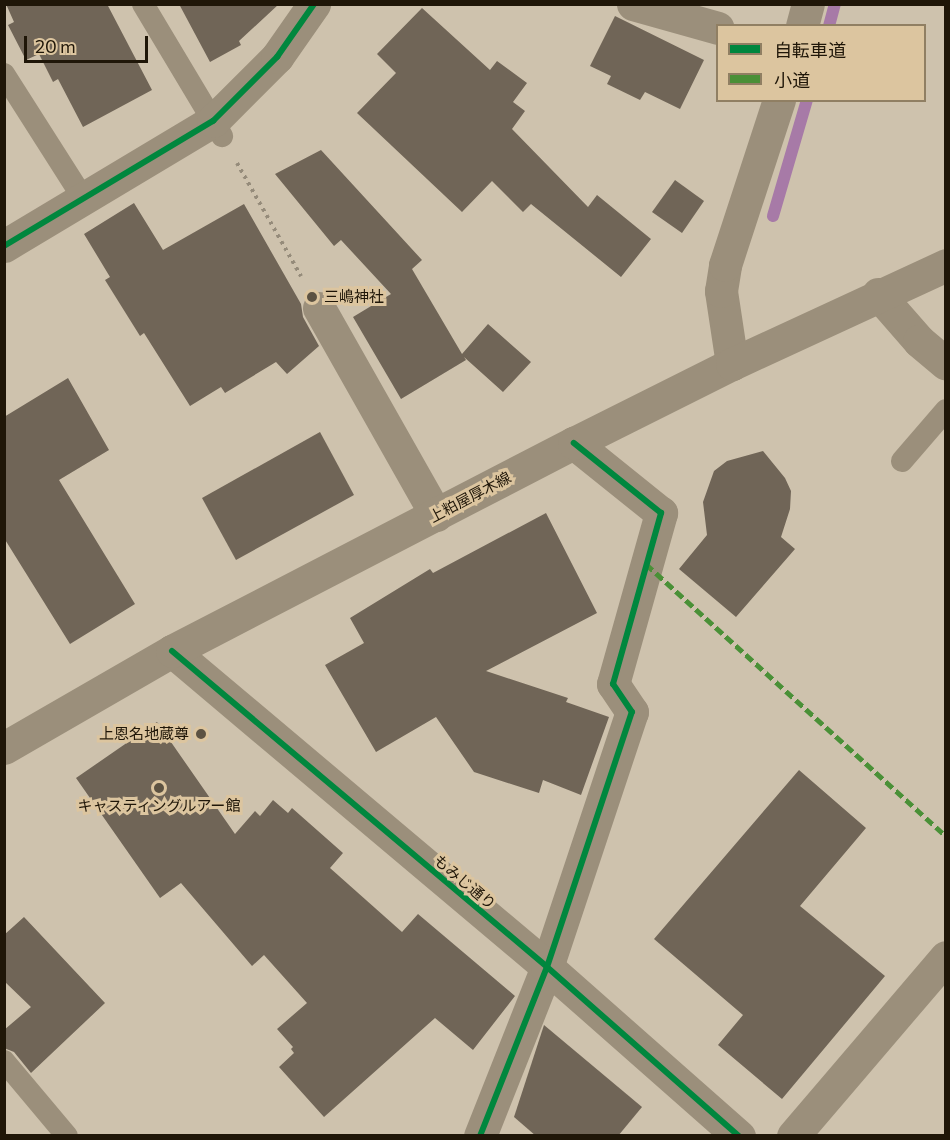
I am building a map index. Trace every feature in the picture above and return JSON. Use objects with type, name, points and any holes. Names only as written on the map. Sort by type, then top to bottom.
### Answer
[{"type":"street","points":[[4,246],[83,198],[218,128],[277,57],[314,4]]},
{"type":"street","points":[[633,4],[716,28]]},
{"type":"street","points":[[803,24],[808,4]]},
{"type":"street","points":[[732,364],[721,291],[725,265],[778,102]]},
{"type":"street","name":"上粕屋厚木線","points":[[4,748],[172,651],[574,443],[732,364],[878,294],[945,265]]},
{"type":"street","points":[[878,294],[919,341],[945,364]]},
{"type":"street","points":[[319,308],[436,515]]},
{"type":"street","points":[[480,1136],[547,967],[632,712],[613,684],[661,513],[574,443]]},
{"type":"street","name":"もみじ通り","points":[[172,651],[547,967],[739,1136]]},
{"type":"street","points":[[793,1136],[945,957]]},
{"type":"lane","points":[[143,4],[218,128]]},
{"type":"lane","points":[[4,74],[83,198]]},
{"type":"lane","points":[[902,461],[945,410]]},
{"type":"lane","points":[[4,1061],[67,1136]]},
{"type":"path","points":[[218,128],[319,308]]},
{"type":"building","points":[[6,4],[107,4],[152,90],[83,127],[58,79],[53,82],[39,54],[26,60],[8,25],[14,22]]},
{"type":"building","points":[[179,4],[279,4],[239,41],[241,45],[210,62]]},
{"type":"building","points":[[422,8],[490,70],[497,61],[527,83],[513,102],[525,111],[512,129],[588,207],[597,195],[651,239],[621,277],[531,204],[523,212],[492,181],[462,212],[357,113],[396,73],[377,54]]},
{"type":"building","points":[[615,16],[704,60],[680,109],[645,92],[640,100],[607,84],[611,76],[590,66]]},
{"type":"building","points":[[321,150],[422,260],[412,269],[462,354],[488,324],[531,362],[503,392],[464,357],[466,360],[401,399],[353,317],[391,294],[341,240],[334,246],[275,174]]},
{"type":"building","points":[[675,180],[704,201],[682,233],[652,212]]},
{"type":"building","points":[[134,203],[163,250],[244,204],[301,304],[303,317],[319,346],[287,374],[276,362],[225,393],[221,387],[190,406],[144,333],[140,336],[105,280],[110,277],[84,234]]},
{"type":"building","points":[[68,378],[109,450],[59,480],[135,604],[70,644],[4,538],[4,417]]},
{"type":"building","points":[[320,432],[354,495],[236,560],[202,498]]},
{"type":"building","points":[[763,451],[785,478],[791,491],[790,509],[781,537],[795,549],[736,617],[679,569],[707,535],[703,502],[714,471],[727,461]]},
{"type":"building","points":[[546,513],[597,613],[486,671],[568,698],[566,702],[609,717],[581,795],[543,780],[539,793],[474,772],[436,717],[376,752],[325,665],[364,643],[350,618],[430,569],[433,573]]},
{"type":"building","points":[[157,722],[235,834],[255,811],[260,816],[273,800],[288,813],[292,808],[343,853],[330,868],[402,932],[418,914],[515,996],[473,1050],[435,1018],[324,1117],[279,1067],[294,1053],[291,1049],[293,1047],[277,1029],[307,1003],[264,955],[252,966],[181,883],[160,898],[76,778]]},
{"type":"building","points":[[799,770],[866,828],[800,906],[885,976],[782,1099],[718,1045],[743,1015],[654,939]]},
{"type":"building","points":[[24,917],[105,1003],[31,1073],[14,1052],[4,1048],[4,1030],[31,1007],[4,981],[4,935]]},
{"type":"building","points":[[544,1025],[642,1107],[618,1136],[536,1136],[514,1117]]},
{"type":"waterway","points":[[830,24],[835,4]]},
{"type":"waterway","points":[[773,216],[806,102]]},
{"type":"marked path","points":[[646,564],[946,836]]},
{"type":"cycle path","points":[[4,246],[213,121],[277,57],[314,4]]},
{"type":"cycle path","points":[[480,1136],[547,967],[632,712],[613,684],[661,513],[574,443]]},
{"type":"cycle path","points":[[172,651],[547,967],[739,1136]]},
{"type":"place","name":"三嶋神社","points":[[312,297]]},
{"type":"place","name":"上恩名地蔵尊","points":[[201,734]]},
{"type":"place","name":"キャスティングルアー館","points":[[159,788]]}]
